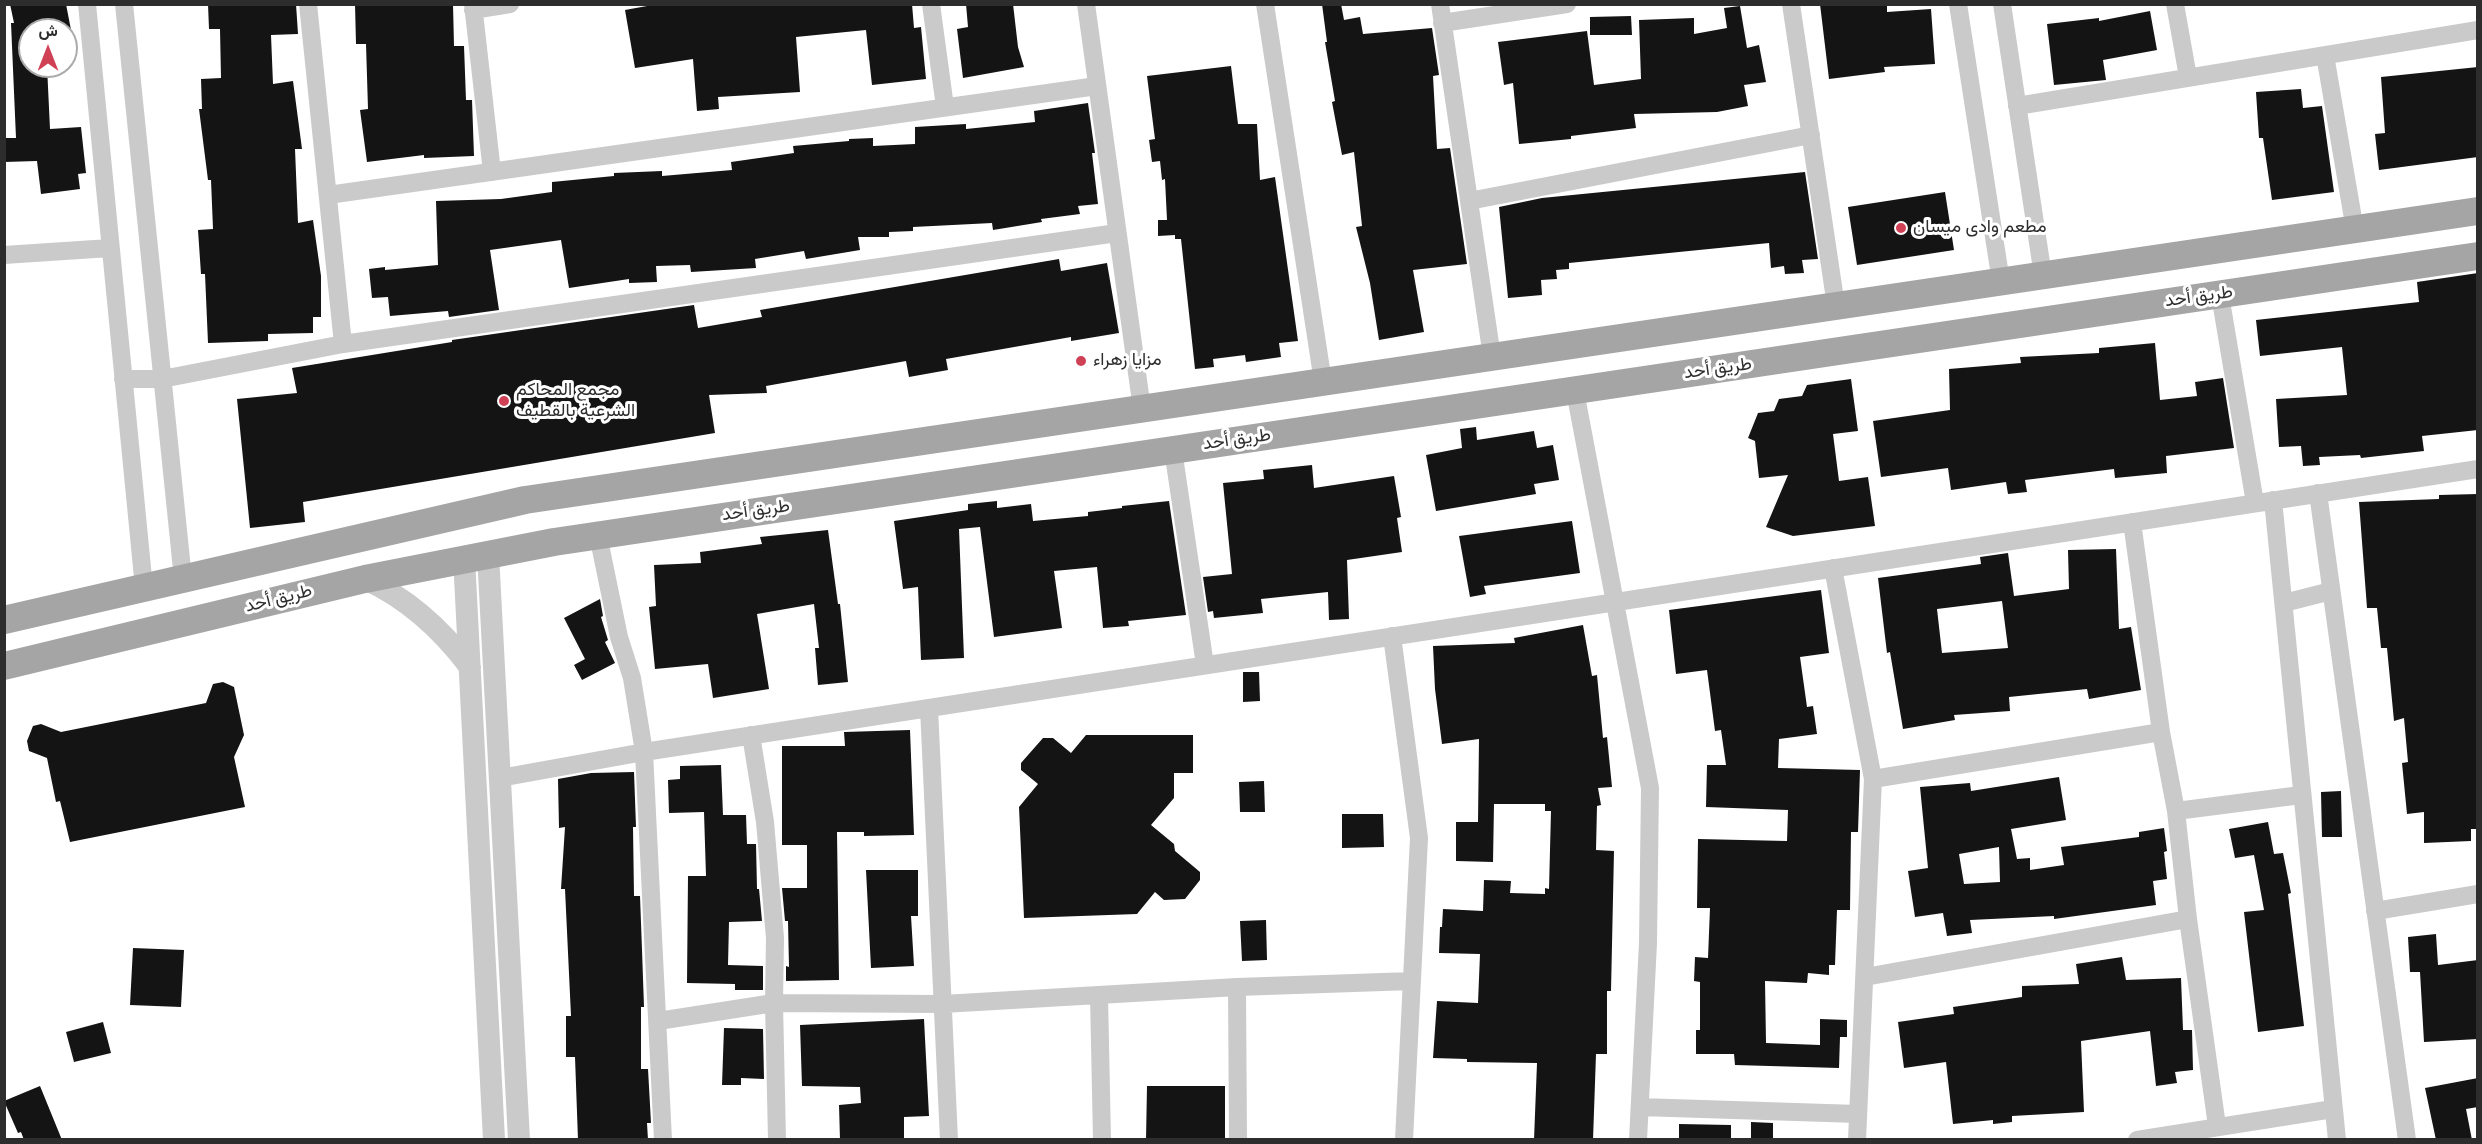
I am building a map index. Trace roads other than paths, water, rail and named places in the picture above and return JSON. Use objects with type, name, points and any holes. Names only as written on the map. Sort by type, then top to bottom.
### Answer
[{"type":"main road","points":[[4,620],[525,500],[2478,211]]},
{"type":"main road","name":"طريق أحد","points":[[4,666],[365,579],[476,556],[598,535],[2478,256]]},
{"type":"street","points":[[87,4],[144,588]]},
{"type":"street","points":[[124,4],[183,579]]},
{"type":"street","points":[[308,4],[343,344]]},
{"type":"street","points":[[492,172],[473,7],[510,4]]},
{"type":"street","points":[[931,4],[945,107]]},
{"type":"street","points":[[1086,4],[1142,409]]},
{"type":"street","points":[[1265,4],[1323,382]]},
{"type":"street","points":[[1440,4],[1491,357]]},
{"type":"street","points":[[1443,23],[1567,4]]},
{"type":"street","points":[[1791,4],[1836,306]]},
{"type":"street","points":[[1958,4],[2001,282]]},
{"type":"street","points":[[2002,4],[2043,276]]},
{"type":"street","points":[[2175,4],[2188,77]]},
{"type":"street","points":[[2017,106],[2478,30]]},
{"type":"street","points":[[2325,54],[2355,230]]},
{"type":"street","points":[[328,195],[1097,86]]},
{"type":"street","points":[[1469,201],[1811,135]]},
{"type":"street","points":[[123,379],[162,379],[343,344],[1117,233]]},
{"type":"street","points":[[4,255],[110,248]]},
{"type":"street","points":[[2220,295],[2284,603],[2301,795],[2337,1140]]},
{"type":"street","points":[[1575,391],[1650,788],[1648,943],[1638,1140]]},
{"type":"street","points":[[1173,450],[1205,665]]},
{"type":"street","points":[[500,778],[751,735],[2478,469]]},
{"type":"street","points":[[2318,493],[2407,1140]]},
{"type":"street","points":[[2132,522],[2161,732],[2176,811],[2188,919],[2217,1125]]},
{"type":"street","points":[[598,535],[619,637],[632,678],[644,752],[663,1140]]},
{"type":"street","points":[[476,556],[470,667],[494,1140]]},
{"type":"street","points":[[476,556],[500,778],[519,1140]]},
{"type":"street","points":[[1833,568],[1873,779],[1857,1140]]},
{"type":"street","points":[[365,579],[387,590],[424,618],[449,639],[470,667]]},
{"type":"street","points":[[2284,603],[2331,591]]},
{"type":"street","points":[[1392,636],[1419,838],[1404,1140]]},
{"type":"street","points":[[928,708],[949,1140]]},
{"type":"street","points":[[1873,779],[2161,732]]},
{"type":"street","points":[[751,735],[765,822],[775,938],[777,1140]]},
{"type":"street","points":[[2176,811],[2301,795]]},
{"type":"street","points":[[2375,911],[2478,894]]},
{"type":"street","points":[[1864,976],[2188,919]]},
{"type":"street","points":[[658,1021],[774,1003],[943,1004],[1237,987],[1412,981]]},
{"type":"street","points":[[1237,987],[1238,1140]]},
{"type":"street","points":[[1099,995],[1102,1140]]},
{"type":"street","points":[[1640,1107],[1858,1114]]},
{"type":"street","points":[[2137,1140],[2217,1125],[2333,1108]]},
{"type":"place","name":"مطعم وادى ميسان","points":[[1901,228]]},
{"type":"place","name":"مزايا زهراء","points":[[1081,361]]},
{"type":"place","name":"مجمع المحاكم الشرعية بالقطيف","points":[[504,401]]}]
